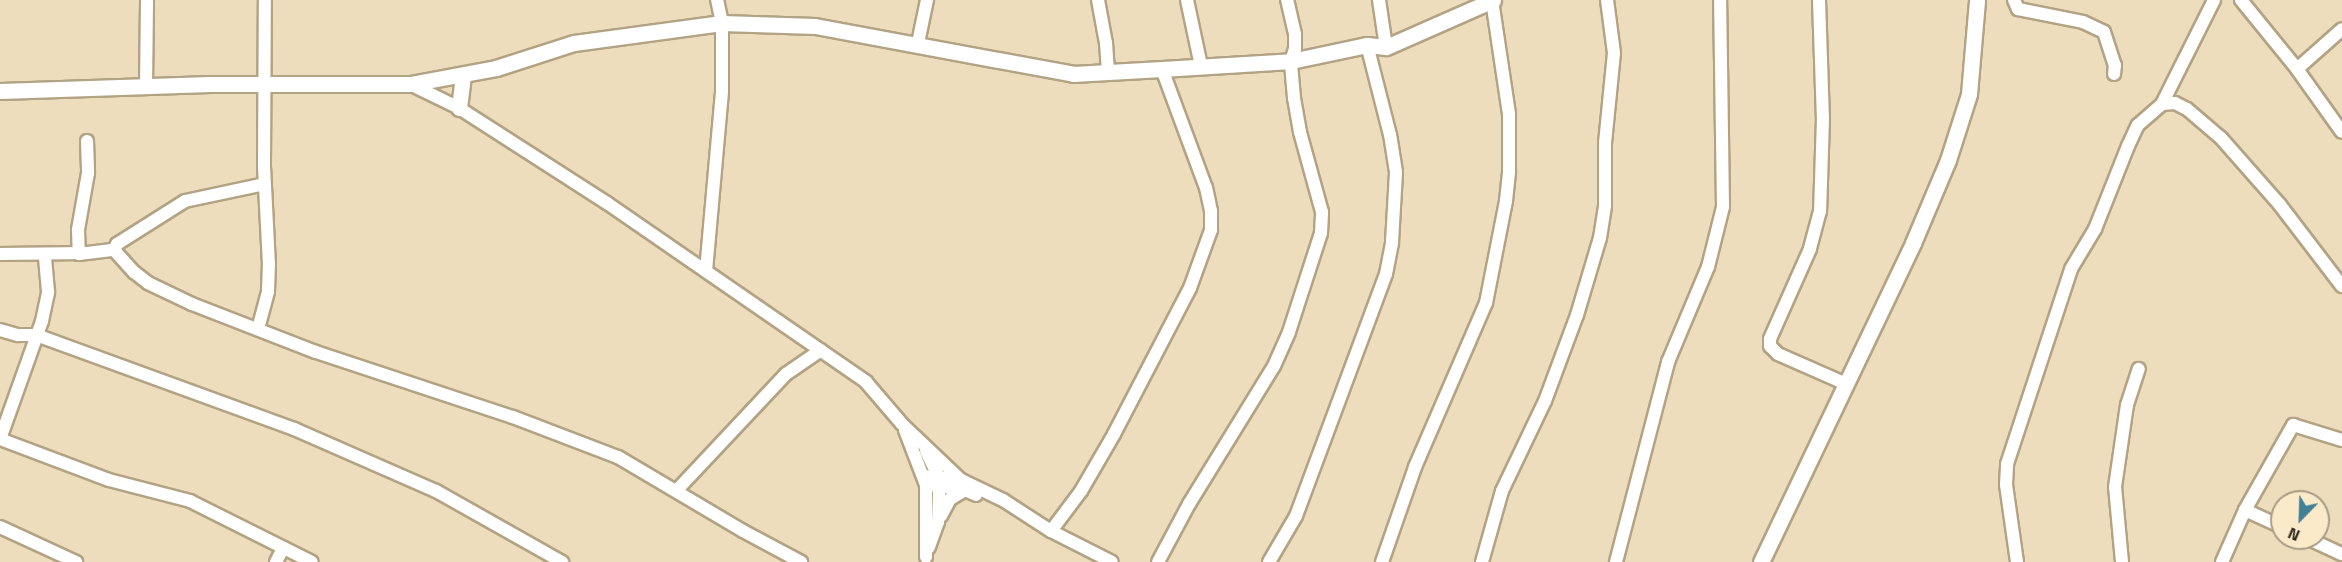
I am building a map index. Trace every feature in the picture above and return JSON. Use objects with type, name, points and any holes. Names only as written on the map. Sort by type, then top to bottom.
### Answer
[{"type":"main road","points":[[0,91],[146,86],[410,84],[496,68],[574,43],[722,23],[815,26],[1073,74],[1162,69],[1291,61],[1367,45],[1386,47],[1472,4],[1493,0]]},
{"type":"main road","points":[[1761,562],[1927,210],[1962,120],[1973,65],[1977,0]]},
{"type":"main road","points":[[459,108],[463,75]]},
{"type":"street","points":[[146,86],[147,0]]},
{"type":"street","points":[[258,329],[268,291],[264,184],[265,0]]},
{"type":"street","points":[[706,271],[722,91],[722,23],[717,0]]},
{"type":"street","points":[[918,44],[927,0]]},
{"type":"street","points":[[1098,0],[1106,44],[1108,72]]},
{"type":"street","points":[[1188,0],[1201,66]]},
{"type":"street","points":[[1158,562],[1189,504],[1274,366],[1289,332],[1321,233],[1322,212],[1300,132],[1291,61],[1295,42],[1287,0]]},
{"type":"street","points":[[1379,0],[1386,47]]},
{"type":"street","points":[[1382,562],[1415,467],[1471,344],[1488,292],[1506,201],[1509,171],[1509,114],[1493,0]]},
{"type":"street","points":[[1482,562],[1502,491],[1545,401],[1577,315],[1600,238],[1605,206],[1605,143],[1614,53],[1607,0]]},
{"type":"street","points":[[1616,562],[1668,362],[1707,267],[1723,207],[1720,0]]},
{"type":"street","points":[[1819,0],[1823,118],[1820,211],[1810,249],[1770,339],[1770,346],[1778,354],[1846,384]]},
{"type":"street","points":[[2014,0],[2018,9],[2083,22],[2104,32],[2115,65],[2114,74]]},
{"type":"street","points":[[2017,562],[2006,485],[2012,445],[2072,269],[2096,229],[2127,146],[2138,126],[2162,104],[2214,0]]},
{"type":"street","points":[[2241,0],[2297,69],[2342,132]]},
{"type":"street","points":[[2297,69],[2342,29]]},
{"type":"street","points":[[1269,562],[1296,516],[1386,273],[1392,242],[1396,172],[1390,135],[1367,45]]},
{"type":"street","points":[[1051,531],[1081,491],[1175,318],[1190,288],[1211,230],[1211,211],[1206,188],[1162,69]]},
{"type":"street","points":[[410,84],[459,108],[706,271],[866,382],[902,424],[963,485],[985,499],[1003,500],[1051,531],[1112,562]]},
{"type":"street","points":[[2162,104],[2175,103],[2187,109],[2221,138],[2280,205],[2342,286]]},
{"type":"street","points":[[79,254],[78,230],[88,173],[87,141]]},
{"type":"street","points":[[114,250],[117,244],[185,201],[264,184]]},
{"type":"street","points":[[0,254],[79,254],[114,250]]},
{"type":"street","points":[[114,250],[134,272],[148,283],[258,329],[344,362],[575,439],[618,457],[743,531],[801,562]]},
{"type":"street","points":[[45,255],[48,292],[42,321],[0,439],[109,480],[190,501],[312,562]]},
{"type":"street","points":[[0,330],[18,335],[36,335],[294,429],[436,491],[562,562]]},
{"type":"street","points":[[676,490],[786,374],[821,350]]},
{"type":"street","points":[[2122,562],[2115,487],[2129,396],[2139,369]]},
{"type":"street","points":[[902,424],[932,481],[925,559]]},
{"type":"street","points":[[2222,562],[2245,510],[2293,425],[2342,440]]},
{"type":"street","points":[[918,440],[929,455],[938,522]]},
{"type":"street","points":[[932,481],[963,485]]},
{"type":"street","points":[[925,559],[938,522],[950,499],[963,485]]},
{"type":"street","points":[[2245,510],[2270,521]]},
{"type":"street","points":[[0,527],[76,562]]},
{"type":"street","points":[[276,562],[283,548]]}]
